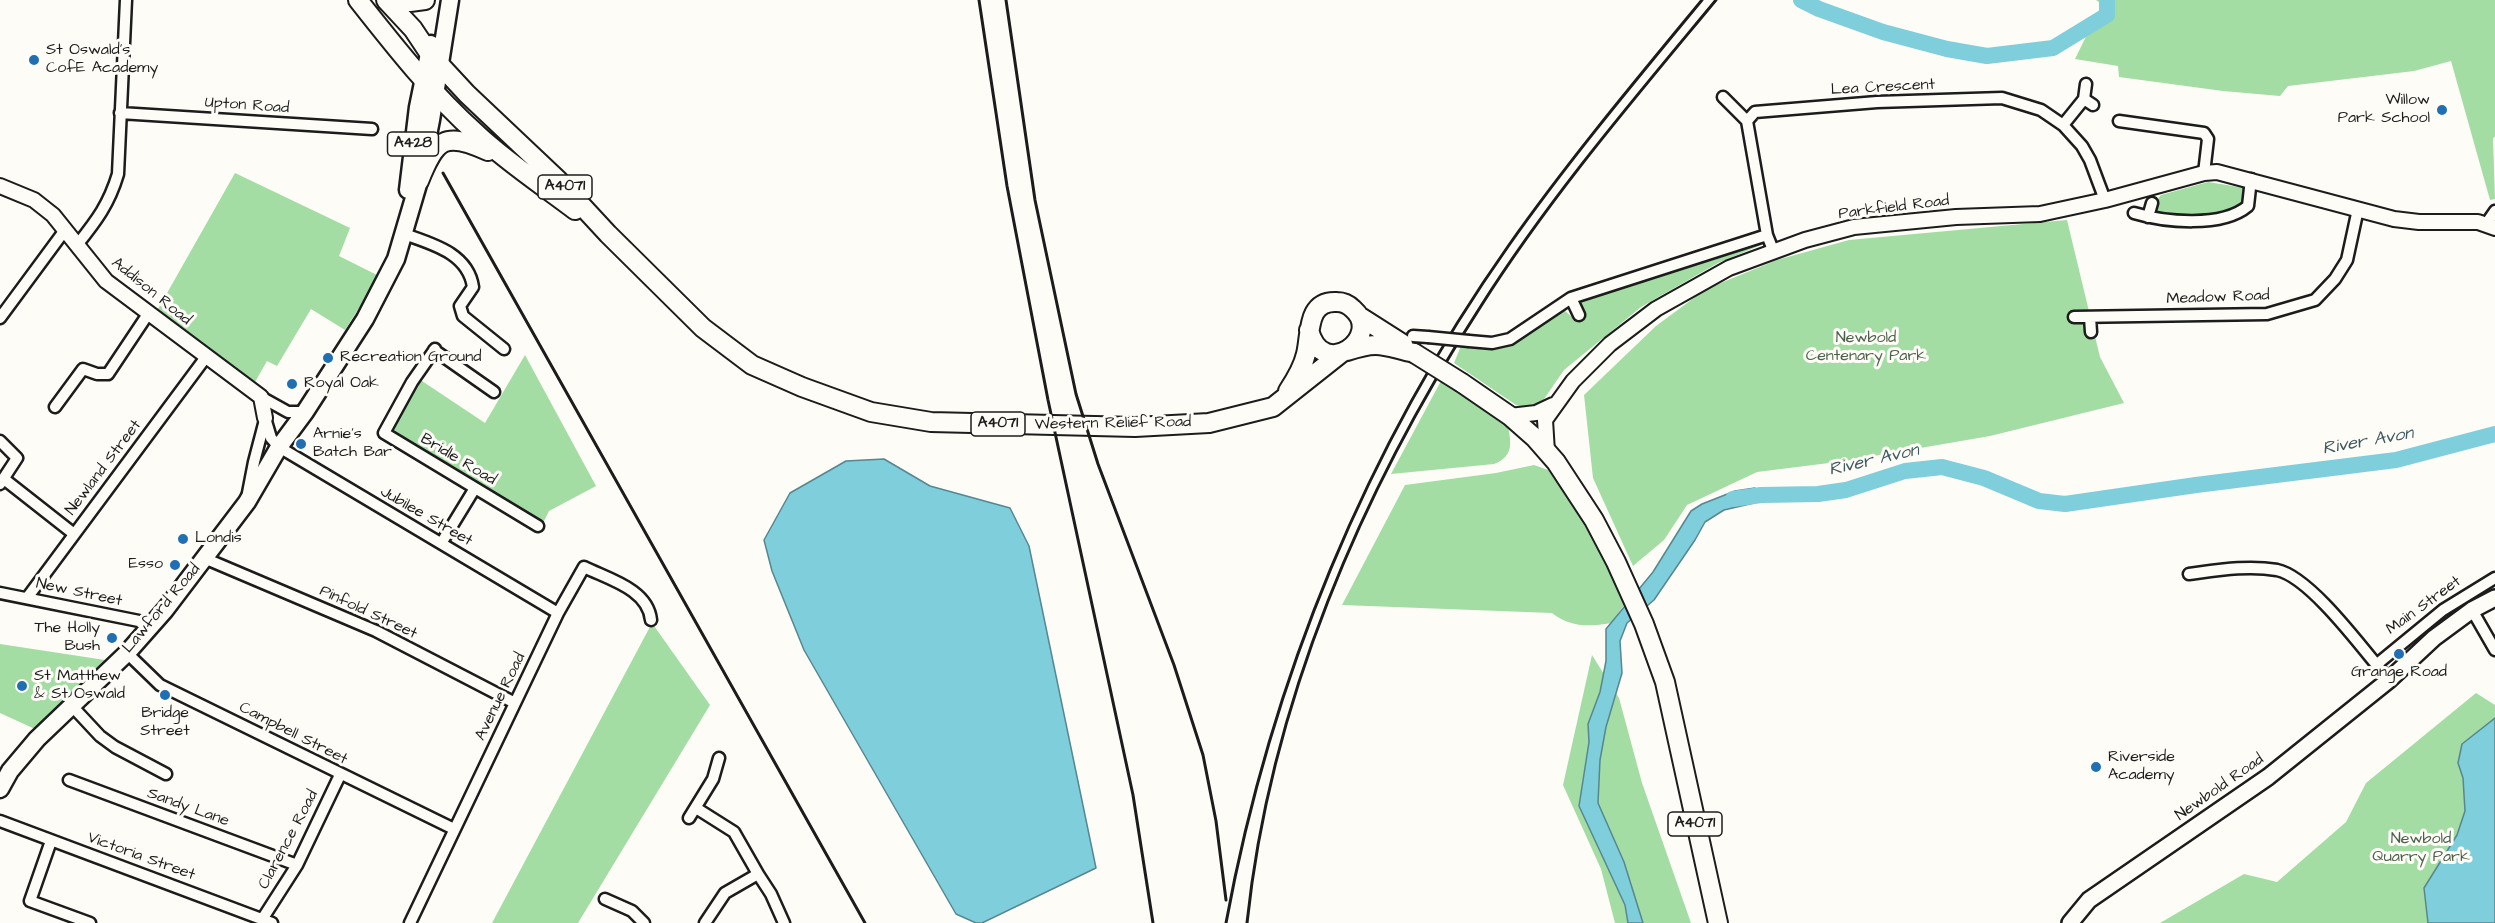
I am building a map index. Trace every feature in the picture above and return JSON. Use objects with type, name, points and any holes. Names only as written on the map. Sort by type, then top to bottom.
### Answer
[{"type":"highway","name":"Western Relief Road","points":[[358,0],[398,52],[467,94],[558,180],[608,234],[703,328],[734,353],[752,365],[802,387],[871,412],[931,422],[1135,427],[1209,423],[1257,412],[1280,402],[1344,352],[1375,344],[1410,347]]},
{"type":"highway","points":[[373,0],[448,90],[567,204]]},
{"type":"highway","name":"Western Relief Road","points":[[386,0],[413,29],[432,71],[504,157],[608,234]]},
{"type":"highway","points":[[400,0],[410,2],[424,0]]},
{"type":"highway","points":[[419,181],[433,150],[447,142],[460,140],[504,157]]},
{"type":"highway","name":"A4071","points":[[1280,402],[1303,363],[1315,311],[1330,302],[1347,305],[1359,315],[1361,333],[1355,345],[1344,352]]},
{"type":"highway","name":"Western Relief Road","points":[[1359,315],[1510,416],[1556,462],[1594,520],[1616,562],[1654,651],[1675,724],[1697,835],[1718,923]]},
{"type":"highway","points":[[1309,330],[1316,346],[1323,351],[1344,352]]},
{"type":"main road","name":"Lawford Road","points":[[0,789],[10,771],[36,739],[127,653],[149,629],[247,502],[279,447],[305,412],[376,299],[396,259],[419,181],[441,0]]},
{"type":"main road","name":"Lawford Road","points":[[405,229],[408,179],[450,0]]},
{"type":"main road","name":"Main Street","points":[[2388,680],[2434,638],[2472,610],[2495,598]]},
{"type":"main road","name":"Newbold Road","points":[[2070,923],[2089,900],[2268,777],[2388,680]]},
{"type":"street","points":[[77,244],[100,217],[111,197],[118,174],[126,0]]},
{"type":"street","points":[[2063,125],[2089,102],[2086,84]]},
{"type":"street","points":[[1723,98],[1747,121],[1767,235],[1773,250]]},
{"type":"street","name":"Lea Crescent","points":[[1747,121],[1755,112],[1877,102],[2002,98],[2041,110],[2063,125],[2082,146],[2090,160],[2105,200]]},
{"type":"street","name":"Upton Road","points":[[120,113],[372,129]]},
{"type":"street","points":[[2119,121],[2204,133],[2208,139],[2204,173]]},
{"type":"street","name":"Parkfield Road","points":[[1547,452],[1545,420],[1554,404],[1573,381],[1610,344],[1656,309],[1729,268],[1773,250],[1854,227],[1956,217],[2040,214],[2105,200],[2204,173],[2217,172],[2251,179],[2358,209],[2419,222],[2458,220],[2491,226]]},
{"type":"street","points":[[2134,213],[2186,222],[2225,216],[2242,211],[2248,206],[2251,179]]},
{"type":"street","name":"Addison Road","points":[[0,186],[34,200],[53,215],[106,281],[147,314],[261,397],[288,412],[305,412]]},
{"type":"street","points":[[2148,217],[2152,203]]},
{"type":"street","name":"Meadow Road","points":[[2074,316],[2267,314],[2315,300],[2335,279],[2346,260],[2358,209]]},
{"type":"street","points":[[2491,226],[2495,211]]},
{"type":"street","points":[[405,229],[457,257],[471,278],[473,287],[460,306],[463,316],[504,349]]},
{"type":"street","points":[[0,318],[65,230]]},
{"type":"street","points":[[1410,347],[1428,337],[1492,344],[1510,339],[1571,298],[1767,235]]},
{"type":"street","points":[[1571,298],[1579,315]]},
{"type":"street","points":[[55,406],[79,366],[98,374],[108,374],[147,314]]},
{"type":"street","points":[[2090,317],[2091,332]]},
{"type":"street","name":"Bridle Road","points":[[494,392],[434,349],[412,382],[384,433],[538,526]]},
{"type":"street","name":"Newland Street","points":[[27,598],[206,357]]},
{"type":"street","points":[[261,397],[270,438],[279,447]]},
{"type":"street","points":[[1510,416],[1536,413],[1554,404]]},
{"type":"street","points":[[247,502],[265,418]]},
{"type":"street","points":[[0,441],[17,458],[2,482],[74,534]]},
{"type":"street","name":"Jubilee Street","points":[[279,447],[558,613]]},
{"type":"street","points":[[442,542],[475,488]]},
{"type":"street","name":"Pinfold Street","points":[[204,558],[376,631],[515,703]]},
{"type":"street","name":"Avenue Road","points":[[411,922],[453,829],[558,613],[584,567],[638,594],[650,611],[651,620]]},
{"type":"street","points":[[2190,574],[2245,567],[2280,571],[2308,586],[2388,680]]},
{"type":"street","name":"Main Street","points":[[2376,665],[2443,609],[2495,578]]},
{"type":"street","name":"New Street","points":[[0,593],[140,621],[149,629]]},
{"type":"street","points":[[2472,610],[2495,650]]},
{"type":"street","name":"Campbell Street","points":[[127,653],[160,685],[453,829]]},
{"type":"street","points":[[72,706],[100,736],[115,747],[166,774]]},
{"type":"street","points":[[689,818],[713,779],[719,758]]},
{"type":"street","name":"Clarence Road","points":[[267,920],[297,865],[340,775]]},
{"type":"street","name":"Sandy Lane","points":[[69,780],[297,865]]},
{"type":"street","points":[[696,808],[734,832],[771,894],[784,923]]},
{"type":"street","name":"Victoria Street","points":[[0,821],[267,920]]},
{"type":"street","points":[[51,841],[30,901],[90,923]]},
{"type":"street","points":[[705,923],[725,893],[758,874]]},
{"type":"street","points":[[605,899],[617,910],[632,910],[644,923]]},
{"type":"green space","points":[[2096,0],[2495,0],[2495,137],[2493,138],[2495,199],[2490,200],[2451,61],[2414,71],[2288,86],[2280,96],[2119,77],[2118,66],[2075,59],[2102,4]]},
{"type":"green space","points":[[235,173],[350,228],[339,256],[377,275],[371,289],[345,330],[311,309],[277,366],[267,361],[255,382],[158,309]]},
{"type":"green space","points":[[2208,182],[2245,188],[2243,204],[2200,215],[2177,216],[2156,213],[2156,201],[2161,195]]},
{"type":"green space","name":"Newbold Centenary Park","points":[[2067,220],[2100,357],[2124,403],[1990,436],[1845,461],[1757,472],[1687,505],[1664,540],[1633,566],[1593,478],[1584,395],[1656,326],[1706,289],[1777,260],[1849,240]]},
{"type":"green space","points":[[1759,241],[1761,245],[1718,263],[1641,307],[1564,370],[1542,402],[1523,407],[1516,405],[1454,363],[1461,346],[1494,347],[1521,339],[1564,310],[1573,318],[1582,314],[1580,305],[1584,299]]},
{"type":"green space","points":[[525,355],[596,486],[549,511],[543,523],[392,432],[419,379],[485,423]]},
{"type":"green space","points":[[1442,379],[1507,422],[1510,442],[1508,452],[1501,461],[1494,464],[1391,474]]},
{"type":"green space","points":[[1534,465],[1548,470],[1569,498],[1623,591],[1624,605],[1611,623],[1580,625],[1559,618],[1552,613],[1342,605],[1405,485],[1496,473]]},
{"type":"green space","points":[[652,623],[710,705],[578,923],[492,923]]},
{"type":"green space","points":[[0,644],[105,660],[35,729],[0,713]]},
{"type":"green space","points":[[1592,655],[1619,698],[1642,783],[1691,923],[1615,923],[1601,869],[1563,785]]},
{"type":"green space","name":"Newbold Quarry Park","points":[[2476,693],[2495,705],[2495,923],[2160,923],[2244,874],[2277,882],[2346,822],[2366,783]]},
{"type":"water","points":[[884,459],[930,486],[1010,508],[1029,546],[1096,868],[982,923],[976,923],[956,914],[804,650],[772,571],[764,540],[790,493],[846,461]]},
{"type":"water","points":[[1755,488],[1754,503],[1724,510],[1705,522],[1654,600],[1627,623],[1620,641],[1622,673],[1606,727],[1600,760],[1598,803],[1624,862],[1643,923],[1628,923],[1625,905],[1579,806],[1589,742],[1588,724],[1600,692],[1606,661],[1606,629],[1653,572],[1691,511],[1702,504],[1735,491]]},
{"type":"water","points":[[2495,718],[2495,923],[2428,923],[2424,888],[2457,835],[2465,811],[2463,778],[2458,763],[2462,744]]},
{"type":"waterway","name":"River Avon","points":[[1801,0],[1819,9],[1883,32],[1947,49],[1987,56],[2053,48],[2107,15],[2107,0]]},
{"type":"waterway","name":"River Avon","points":[[1733,499],[1846,490],[1905,471],[1942,467],[1984,478],[2039,501],[2065,504],[2396,460],[2495,434]]},
{"type":"railway","points":[[979,0],[1007,186],[1048,400],[1133,795],[1153,923]]},
{"type":"railway","points":[[1006,0],[1035,200],[1076,394],[1098,464],[1174,665],[1203,755],[1216,821],[1226,900]]},
{"type":"railway","points":[[1226,923],[1245,832],[1269,743],[1298,655],[1331,569],[1368,484],[1411,402],[1458,322],[1509,245],[1603,121],[1702,0]]},
{"type":"railway","points":[[1247,923],[1259,841],[1277,760],[1300,680],[1328,601],[1397,449],[1481,306],[1535,226],[1654,74],[1716,0]]},
{"type":"railway","points":[[443,173],[865,923]]},
{"type":"place","name":"St Oswald's CofE Academy","points":[[34,60]]},
{"type":"place","name":"Willow Park School","points":[[2442,110]]},
{"type":"place","name":"Recreation Ground","points":[[328,358]]},
{"type":"place","name":"Royal Oak","points":[[292,384]]},
{"type":"place","name":"Arnie's Batch Bar","points":[[301,444]]},
{"type":"place","name":"Londis","points":[[183,539]]},
{"type":"place","name":"Esso","points":[[175,565]]},
{"type":"place","name":"The Holly Bush","points":[[112,638]]},
{"type":"place","name":"Grange Road","points":[[2399,654]]},
{"type":"place","name":"St Matthew & St Oswald","points":[[22,686]]},
{"type":"place","name":"Bridge Street","points":[[165,695]]},
{"type":"place","name":"Riverside Academy","points":[[2096,767]]}]
